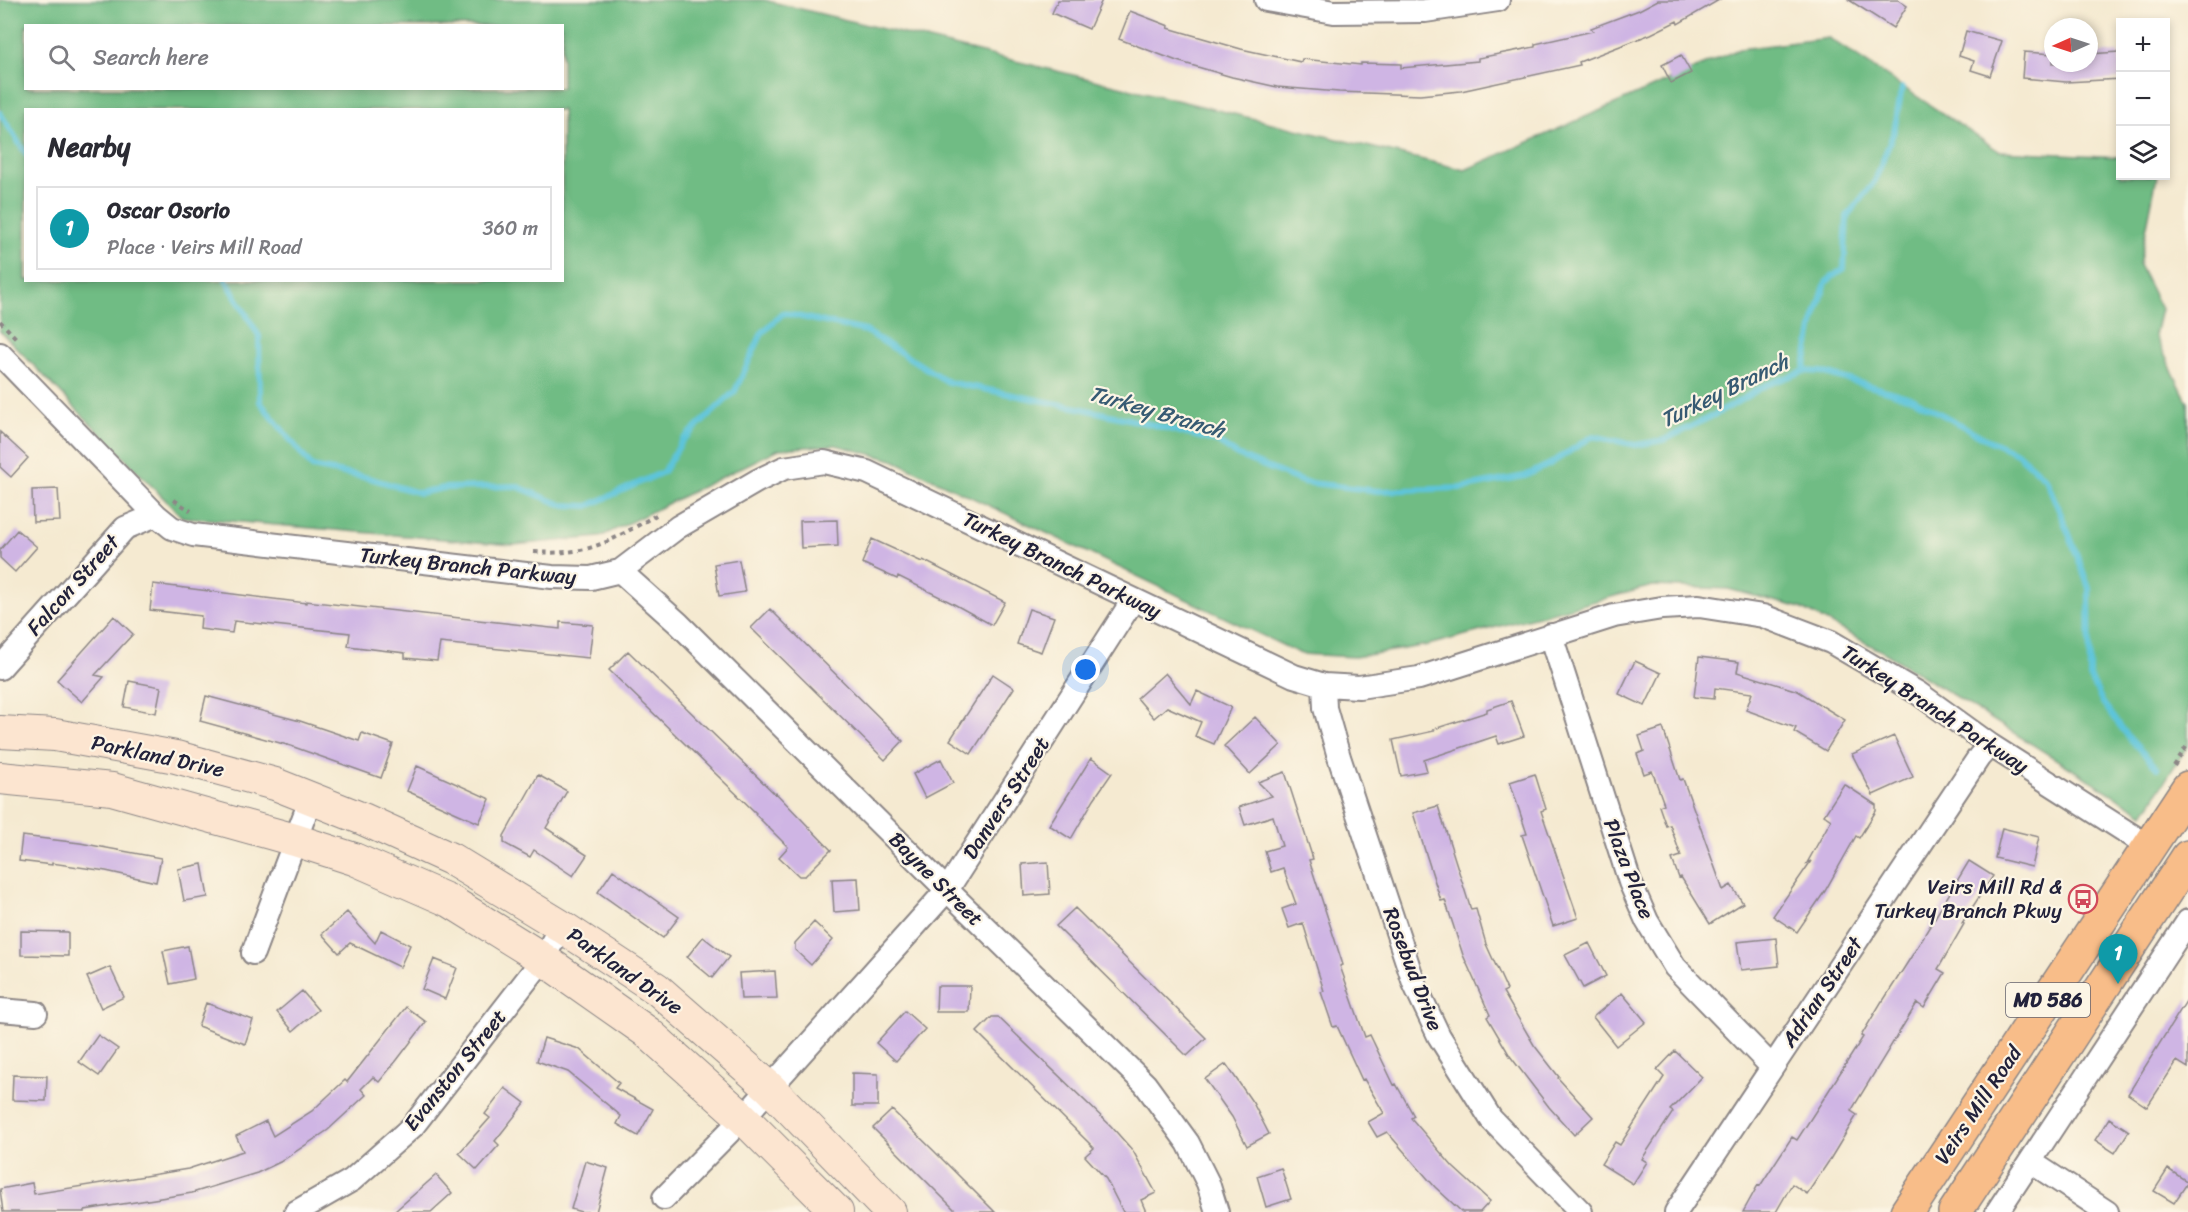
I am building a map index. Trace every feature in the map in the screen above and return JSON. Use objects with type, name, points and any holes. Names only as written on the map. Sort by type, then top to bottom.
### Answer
[{"type":"main road","name":"Veirs Mill Road","points":[[1907,1212],[2188,788]]},
{"type":"main road","name":"Veirs Mill Road","points":[[1955,1212],[2188,857]]},
{"type":"street","points":[[1266,0],[1334,12],[1425,11],[1498,0]]},
{"type":"street","name":"Turkey Branch Parkway","points":[[0,354],[156,515],[172,528],[193,535],[552,578],[591,578],[620,571],[678,527],[757,481],[784,468],[824,462],[867,472],[1294,676],[1324,685],[1359,687],[1419,678],[1614,616],[1662,608],[1699,606],[1763,616],[1831,642],[1918,693],[1990,745],[2150,847]]},
{"type":"street","name":"Falcon Street","points":[[0,668],[125,528],[156,515]]},
{"type":"street","name":"Bayne Street","points":[[620,571],[679,624],[1144,1083],[1188,1143],[1208,1183],[1217,1212]]},
{"type":"street","name":"Danvers Street","points":[[664,1198],[743,1118],[947,890],[1133,600]]},
{"type":"street","name":"Plaza Place","points":[[1551,635],[1630,882],[1647,921],[1675,967],[1771,1066]]},
{"type":"street","name":"Rosebud Drive","points":[[1324,685],[1325,708],[1339,757],[1414,982],[1438,1036],[1491,1119],[1581,1212]]},
{"type":"street","name":"Parkland Drive","points":[[0,732],[56,735],[176,757],[275,784],[451,859],[561,926],[657,989],[770,1088],[890,1212]]},
{"type":"street","name":"Adrian Street","points":[[1676,1212],[1771,1066],[1979,757],[1990,745]]},
{"type":"street","name":"Parkland Drive","points":[[0,778],[112,789],[295,840],[354,859],[450,901],[543,958],[647,1032],[743,1118],[837,1212]]},
{"type":"street","points":[[253,953],[311,798]]},
{"type":"street","points":[[1997,1212],[2188,921]]},
{"type":"street","name":"Evanston Street","points":[[296,1212],[352,1180],[413,1126],[543,958],[561,926]]},
{"type":"street","points":[[0,1010],[36,1012]]},
{"type":"street","points":[[2031,1162],[2107,1212]]},
{"type":"green space","points":[[0,0],[764,0],[1465,170],[1739,49],[1829,38],[1999,151],[2116,157],[2116,180],[2156,180],[2139,265],[2161,309],[2155,335],[2188,403],[2188,745],[2144,814],[1887,654],[1801,608],[1728,589],[1653,586],[1428,645],[1355,657],[1301,654],[893,460],[836,445],[779,449],[600,537],[513,545],[182,517],[0,331]]},
{"type":"building","points":[[1058,0],[1102,0],[1089,29],[1052,13]]},
{"type":"building","points":[[1658,0],[1719,0],[1678,24],[1677,21],[1651,34],[1579,62],[1580,65],[1461,91],[1420,95],[1277,87],[1177,61],[1119,39],[1130,11],[1169,26],[1168,28],[1241,49],[1301,62],[1302,59],[1361,65],[1361,63],[1401,64],[1401,68],[1478,61],[1478,58],[1535,47],[1535,44],[1593,31],[1591,28],[1639,10]]},
{"type":"building","points":[[1849,0],[1898,0],[1907,6],[1893,28]]},
{"type":"building","points":[[1966,31],[2002,41],[1990,76],[1971,70],[1974,61],[1959,56]]},
{"type":"building","points":[[2024,52],[2044,53],[2044,72],[2098,72],[2098,53],[2116,52],[2116,79],[2066,82],[2022,78]]},
{"type":"building","points":[[1681,55],[1691,73],[1671,83],[1662,65]]},
{"type":"building","points":[[0,432],[28,458],[11,477],[0,467]]},
{"type":"building","points":[[58,489],[60,521],[33,522],[32,490]]},
{"type":"building","points":[[837,520],[838,546],[801,548],[800,521]]},
{"type":"building","points":[[17,530],[37,547],[15,572],[0,558],[0,550]]},
{"type":"building","points":[[872,539],[922,562],[923,560],[1005,602],[992,625],[898,576],[897,579],[862,563]]},
{"type":"building","points":[[739,560],[745,592],[719,596],[714,564]]},
{"type":"building","points":[[153,584],[306,603],[306,601],[560,629],[560,622],[593,625],[589,658],[440,643],[437,661],[405,658],[405,653],[348,646],[350,633],[234,621],[232,633],[200,629],[201,616],[150,610]]},
{"type":"building","points":[[770,609],[903,741],[885,760],[751,628]]},
{"type":"building","points":[[1029,609],[1054,617],[1041,652],[1017,644]]},
{"type":"building","points":[[114,616],[133,634],[95,675],[104,677],[82,702],[57,680]]},
{"type":"building","points":[[628,651],[776,793],[831,850],[805,876],[799,876],[779,857],[788,847],[756,813],[609,670]]},
{"type":"building","points":[[1699,657],[1739,662],[1737,672],[1798,691],[1845,720],[1826,751],[1794,732],[1796,728],[1746,710],[1752,693],[1715,688],[1714,699],[1694,697]]},
{"type":"building","points":[[1635,661],[1661,673],[1645,706],[1619,694]]},
{"type":"building","points":[[1165,673],[1191,704],[1197,691],[1231,707],[1214,744],[1195,736],[1201,722],[1167,707],[1154,718],[1137,698]]},
{"type":"building","points":[[993,674],[1014,688],[971,754],[950,740]]},
{"type":"building","points":[[129,681],[161,687],[156,713],[124,707]]},
{"type":"building","points":[[206,696],[300,721],[359,741],[362,733],[393,744],[381,778],[291,746],[200,721]]},
{"type":"building","points":[[1511,701],[1524,736],[1499,744],[1496,736],[1424,760],[1427,771],[1401,776],[1393,740],[1434,731],[1434,729],[1487,712],[1487,709]]},
{"type":"building","points":[[1255,717],[1281,745],[1250,774],[1224,746]]},
{"type":"building","points":[[1663,728],[1680,780],[1683,779],[1723,890],[1731,885],[1743,903],[1710,924],[1681,877],[1679,878],[1672,859],[1681,856],[1670,825],[1666,826],[1659,806],[1664,804],[1652,771],[1644,774],[1637,754],[1644,751],[1639,736]]},
{"type":"building","points":[[1894,736],[1913,777],[1873,795],[1852,754]]},
{"type":"building","points":[[1091,758],[1112,773],[1071,839],[1049,825]]},
{"type":"building","points":[[941,759],[953,783],[925,798],[913,774]]},
{"type":"building","points":[[417,766],[490,799],[479,823],[407,791]]},
{"type":"building","points":[[1285,772],[1313,859],[1309,860],[1343,965],[1340,966],[1365,1037],[1370,1035],[1394,1085],[1396,1084],[1414,1116],[1411,1118],[1453,1167],[1490,1201],[1480,1212],[1462,1212],[1435,1187],[1387,1132],[1377,1137],[1368,1122],[1384,1113],[1364,1079],[1362,1080],[1337,1026],[1333,1027],[1321,992],[1324,991],[1303,923],[1289,928],[1282,909],[1296,904],[1283,868],[1271,872],[1265,851],[1282,846],[1273,816],[1245,825],[1239,807],[1272,796],[1258,782]]},
{"type":"building","points":[[1535,774],[1546,809],[1541,811],[1578,918],[1553,926],[1522,835],[1527,834],[1510,782]]},
{"type":"building","points":[[538,775],[567,791],[546,828],[587,855],[573,876],[534,850],[530,857],[504,843],[504,836]]},
{"type":"building","points":[[1844,784],[1876,805],[1876,811],[1859,838],[1856,836],[1825,891],[1797,932],[1773,916],[1811,861],[1807,863],[1831,820],[1824,815]]},
{"type":"building","points":[[1438,806],[1471,910],[1476,909],[1486,944],[1507,990],[1503,992],[1534,1045],[1558,1078],[1593,1117],[1574,1135],[1510,1056],[1487,1017],[1490,1015],[1463,955],[1445,900],[1441,901],[1413,813]]},
{"type":"building","points":[[2002,828],[2039,837],[2032,867],[1995,858]]},
{"type":"building","points":[[22,836],[80,843],[161,858],[156,882],[106,871],[19,861]]},
{"type":"building","points":[[1969,861],[1993,876],[1962,923],[1964,924],[1938,969],[1945,973],[1924,1008],[1917,1003],[1851,1111],[1857,1115],[1829,1161],[1807,1194],[1792,1184],[1776,1212],[1743,1212],[1758,1185],[1760,1186],[1792,1137],[1797,1140],[1826,1095]]},
{"type":"building","points":[[1048,862],[1050,894],[1024,896],[1022,864]]},
{"type":"building","points":[[202,864],[208,897],[184,901],[178,869]]},
{"type":"building","points":[[613,870],[679,917],[663,938],[598,892]]},
{"type":"building","points":[[858,878],[860,910],[834,912],[832,879]]},
{"type":"building","points":[[1075,908],[1206,1038],[1187,1056],[1056,926]]},
{"type":"building","points":[[347,912],[375,943],[381,930],[410,945],[400,967],[350,943],[339,953],[322,934]]},
{"type":"building","points":[[814,922],[833,940],[811,965],[795,950],[795,943]]},
{"type":"building","points":[[21,931],[68,932],[68,956],[21,955]]},
{"type":"building","points":[[703,937],[729,957],[712,978],[687,957]]},
{"type":"building","points":[[1776,938],[1779,966],[1741,970],[1737,942]]},
{"type":"building","points":[[1589,943],[1606,976],[1583,988],[1565,955]]},
{"type":"building","points":[[188,946],[194,979],[170,984],[163,951]]},
{"type":"building","points":[[434,959],[457,968],[445,999],[422,989]]},
{"type":"building","points":[[110,967],[124,997],[101,1008],[87,977]]},
{"type":"building","points":[[775,971],[777,998],[741,999],[739,973]]},
{"type":"building","points":[[937,986],[970,986],[969,1012],[936,1012]]},
{"type":"building","points":[[302,991],[318,1010],[293,1031],[277,1012]]},
{"type":"building","points":[[1622,993],[1646,1022],[1616,1046],[1593,1017]]},
{"type":"building","points":[[2188,998],[2188,1068],[2177,1061],[2147,1107],[2128,1094]]},
{"type":"building","points":[[206,1003],[253,1020],[245,1044],[198,1026]]},
{"type":"building","points":[[406,1007],[426,1022],[397,1060],[379,1082],[373,1077],[361,1089],[366,1095],[328,1130],[280,1162],[257,1173],[192,1193],[85,1210],[85,1212],[3,1212],[0,1189],[32,1183],[34,1194],[188,1169],[243,1151],[236,1136],[266,1121],[273,1136],[312,1111],[345,1080],[347,1082]]},
{"type":"building","points":[[905,1011],[925,1029],[896,1061],[876,1043]]},
{"type":"building","points":[[992,1017],[998,1017],[1111,1126],[1133,1151],[1156,1193],[1141,1200],[1146,1212],[1123,1212],[1106,1179],[1085,1156],[1094,1148],[977,1032]]},
{"type":"building","points":[[98,1035],[118,1049],[99,1076],[79,1062]]},
{"type":"building","points":[[544,1038],[579,1049],[619,1083],[615,1088],[653,1109],[638,1136],[617,1124],[621,1116],[568,1072],[537,1061]]},
{"type":"building","points":[[1675,1051],[1702,1077],[1670,1110],[1673,1112],[1642,1159],[1647,1162],[1633,1184],[1601,1164],[1615,1142],[1620,1145],[1664,1077],[1657,1070]]},
{"type":"building","points":[[1226,1064],[1253,1103],[1269,1134],[1247,1146],[1232,1117],[1205,1079]]},
{"type":"building","points":[[852,1073],[878,1074],[878,1106],[852,1106]]},
{"type":"building","points":[[13,1075],[47,1076],[46,1101],[12,1100]]},
{"type":"building","points":[[505,1088],[525,1103],[495,1141],[499,1145],[477,1170],[459,1153],[490,1118],[485,1114]]},
{"type":"building","points":[[892,1110],[995,1212],[957,1212],[873,1128]]},
{"type":"building","points":[[2109,1118],[2129,1131],[2115,1153],[2095,1140]]},
{"type":"building","points":[[585,1161],[608,1168],[596,1212],[571,1209]]},
{"type":"building","points":[[1281,1168],[1291,1199],[1266,1207],[1257,1176]]},
{"type":"building","points":[[2168,1169],[2188,1182],[2174,1203],[2154,1191]]},
{"type":"building","points":[[436,1175],[452,1193],[431,1212],[394,1212]]},
{"type":"waterway","points":[[1804,371],[1813,324],[1826,282],[1844,268],[1847,216],[1875,181],[1894,131],[1902,88]]},
{"type":"waterway","name":"Turkey Branch","points":[[0,113],[24,151]]},
{"type":"waterway","name":"Turkey Branch","points":[[227,282],[259,336],[260,402],[312,467],[369,478],[419,493],[444,488],[516,486],[562,505],[588,506],[663,472],[683,440],[735,391],[762,333],[783,313],[866,331],[948,382],[1079,408],[1218,442],[1237,455],[1303,482],[1378,491],[1461,488],[1525,476],[1550,464],[1593,436],[1636,445],[1664,440],[1726,409],[1764,386],[1804,371],[1822,372],[1914,399],[1988,440],[2017,453],[2046,479],[2089,588],[2090,677],[2103,703],[2130,739],[2157,768]]},
{"type":"place","name":"Veirs Mill Rd & Turkey Branch Pkwy","points":[[2083,899]]},
{"type":"place","name":"Oscar Osorio","points":[[2118,984]]}]
